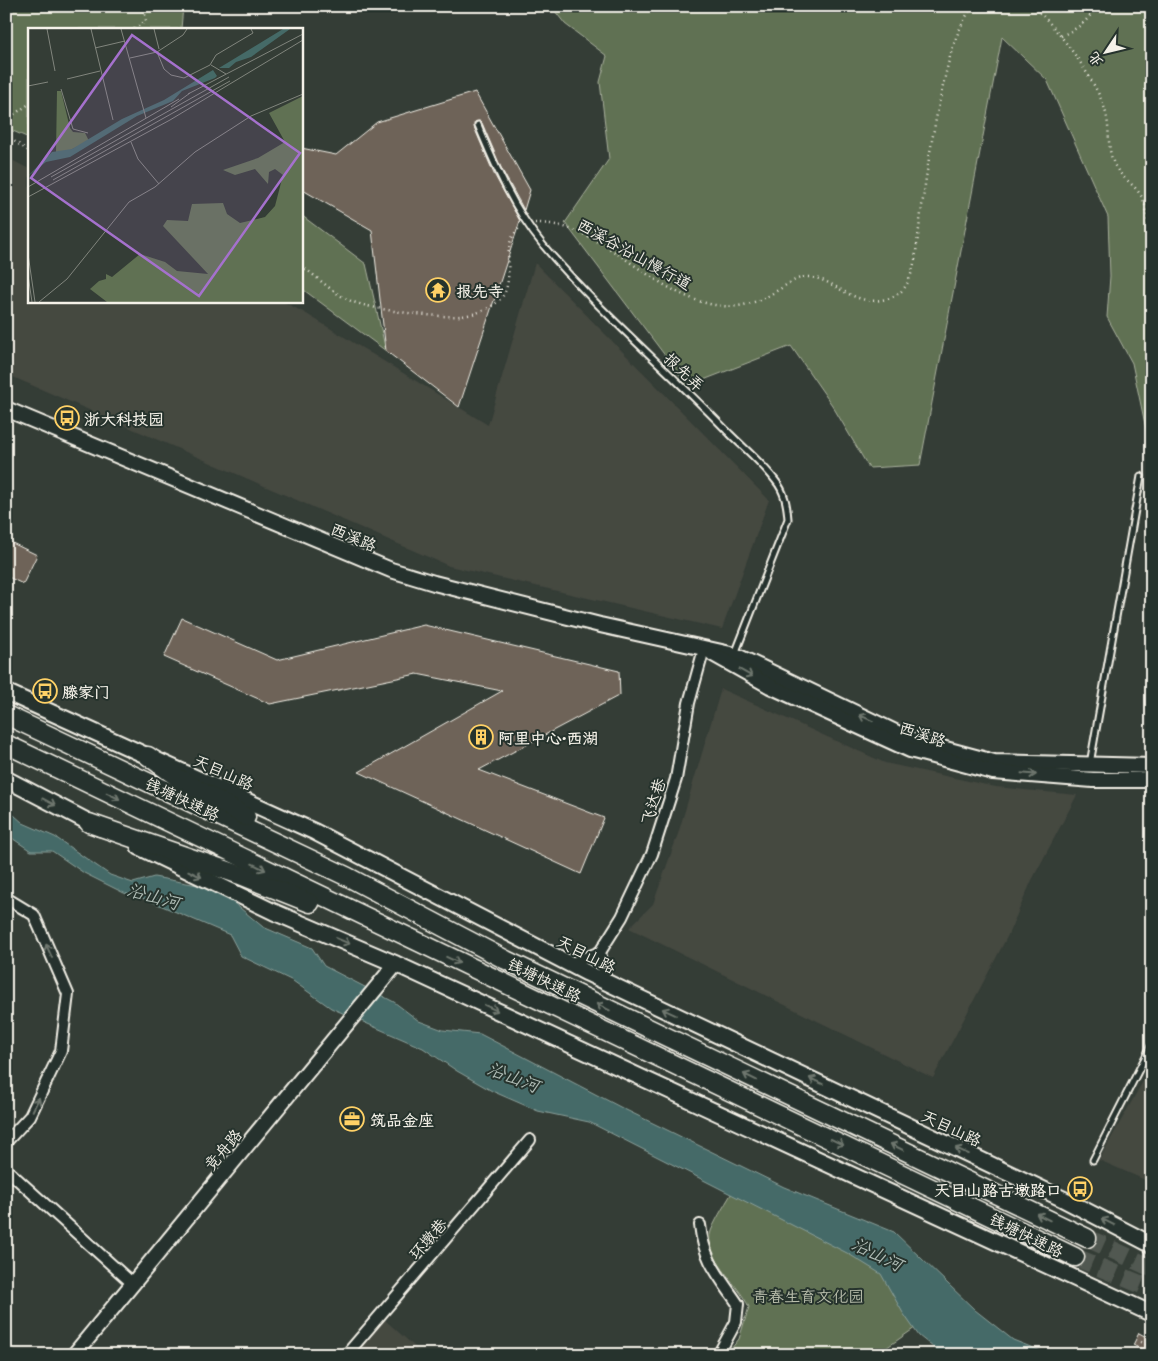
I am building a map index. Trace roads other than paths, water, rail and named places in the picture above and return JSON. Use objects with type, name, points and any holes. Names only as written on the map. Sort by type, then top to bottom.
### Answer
[{"type":"highway","name":"钱塘快速路","points":[[6,715],[348,877],[506,960],[1087,1238]]},
{"type":"highway","name":"钱塘快速路","points":[[6,744],[424,946],[654,1053],[1075,1257]]},
{"type":"highway","points":[[148,756],[178,777],[348,877]]},
{"type":"highway","points":[[90,823],[240,875],[424,946]]},
{"type":"main road","name":"西溪路","points":[[6,409],[391,570],[434,583],[735,655],[912,740],[994,762],[1152,766]]},
{"type":"main road","name":"西溪路","points":[[704,649],[770,686],[910,750],[994,772],[1093,780],[1152,780]]},
{"type":"main road","name":"天目山路","points":[[6,692],[315,832],[606,982],[1063,1199],[1152,1245]]},
{"type":"main road","points":[[6,779],[90,823],[274,912],[396,964],[1152,1314]]},
{"type":"main road","name":"竞舟路","points":[[74,1355],[382,984],[396,964]]},
{"type":"street","name":"飞达巷","points":[[600,952],[622,917],[652,854],[676,779],[689,703],[704,649]]},
{"type":"street","points":[[6,898],[34,915],[68,994],[61,1051],[30,1116],[6,1142]]},
{"type":"street","points":[[570,964],[600,952],[606,982]]},
{"type":"street","name":"环墩巷","points":[[346,1355],[530,1140]]},
{"type":"street","points":[[6,1169],[133,1284]]},
{"type":"street","points":[[700,1225],[702,1245],[708,1261],[738,1304],[736,1322],[718,1355]]},
{"type":"lane","name":"报先弄","points":[[478,125],[496,169],[526,223],[590,299],[700,402],[776,481],[786,501],[788,519],[735,655]]},
{"type":"lane","points":[[1090,765],[1141,476]]},
{"type":"lane","points":[[1092,1160],[1152,1044]]},
{"type":"water","name":"沿山河","points":[[6,808],[23,823],[55,837],[110,875],[133,883],[154,877],[203,886],[234,903],[263,927],[312,948],[324,966],[394,1002],[419,1021],[443,1030],[480,1034],[624,1109],[784,1187],[894,1232],[975,1310],[1013,1340],[1051,1355],[949,1355],[938,1351],[919,1336],[903,1313],[881,1274],[847,1253],[589,1122],[538,1111],[492,1091],[457,1071],[423,1048],[331,1008],[293,981],[241,956],[230,935],[148,900],[124,893],[84,873],[52,851],[31,851],[6,834]]},
{"type":"tunnel","points":[[1087,1238],[1152,1268]]},
{"type":"tunnel","points":[[1075,1257],[1152,1289]]},
{"type":"place","name":"报先寺","points":[[438,290]]},
{"type":"place","name":"浙大科技园","points":[[67,418]]},
{"type":"place","name":"滕家门","points":[[45,691]]},
{"type":"place","name":"阿里中心·西湖","points":[[481,737]]},
{"type":"place","name":"筑品金座","points":[[352,1119]]},
{"type":"place","name":"天目山路古墩路口","points":[[1080,1189]]},
{"type":"park label","name":"青春生育文化园","points":[[808,1295]]}]
